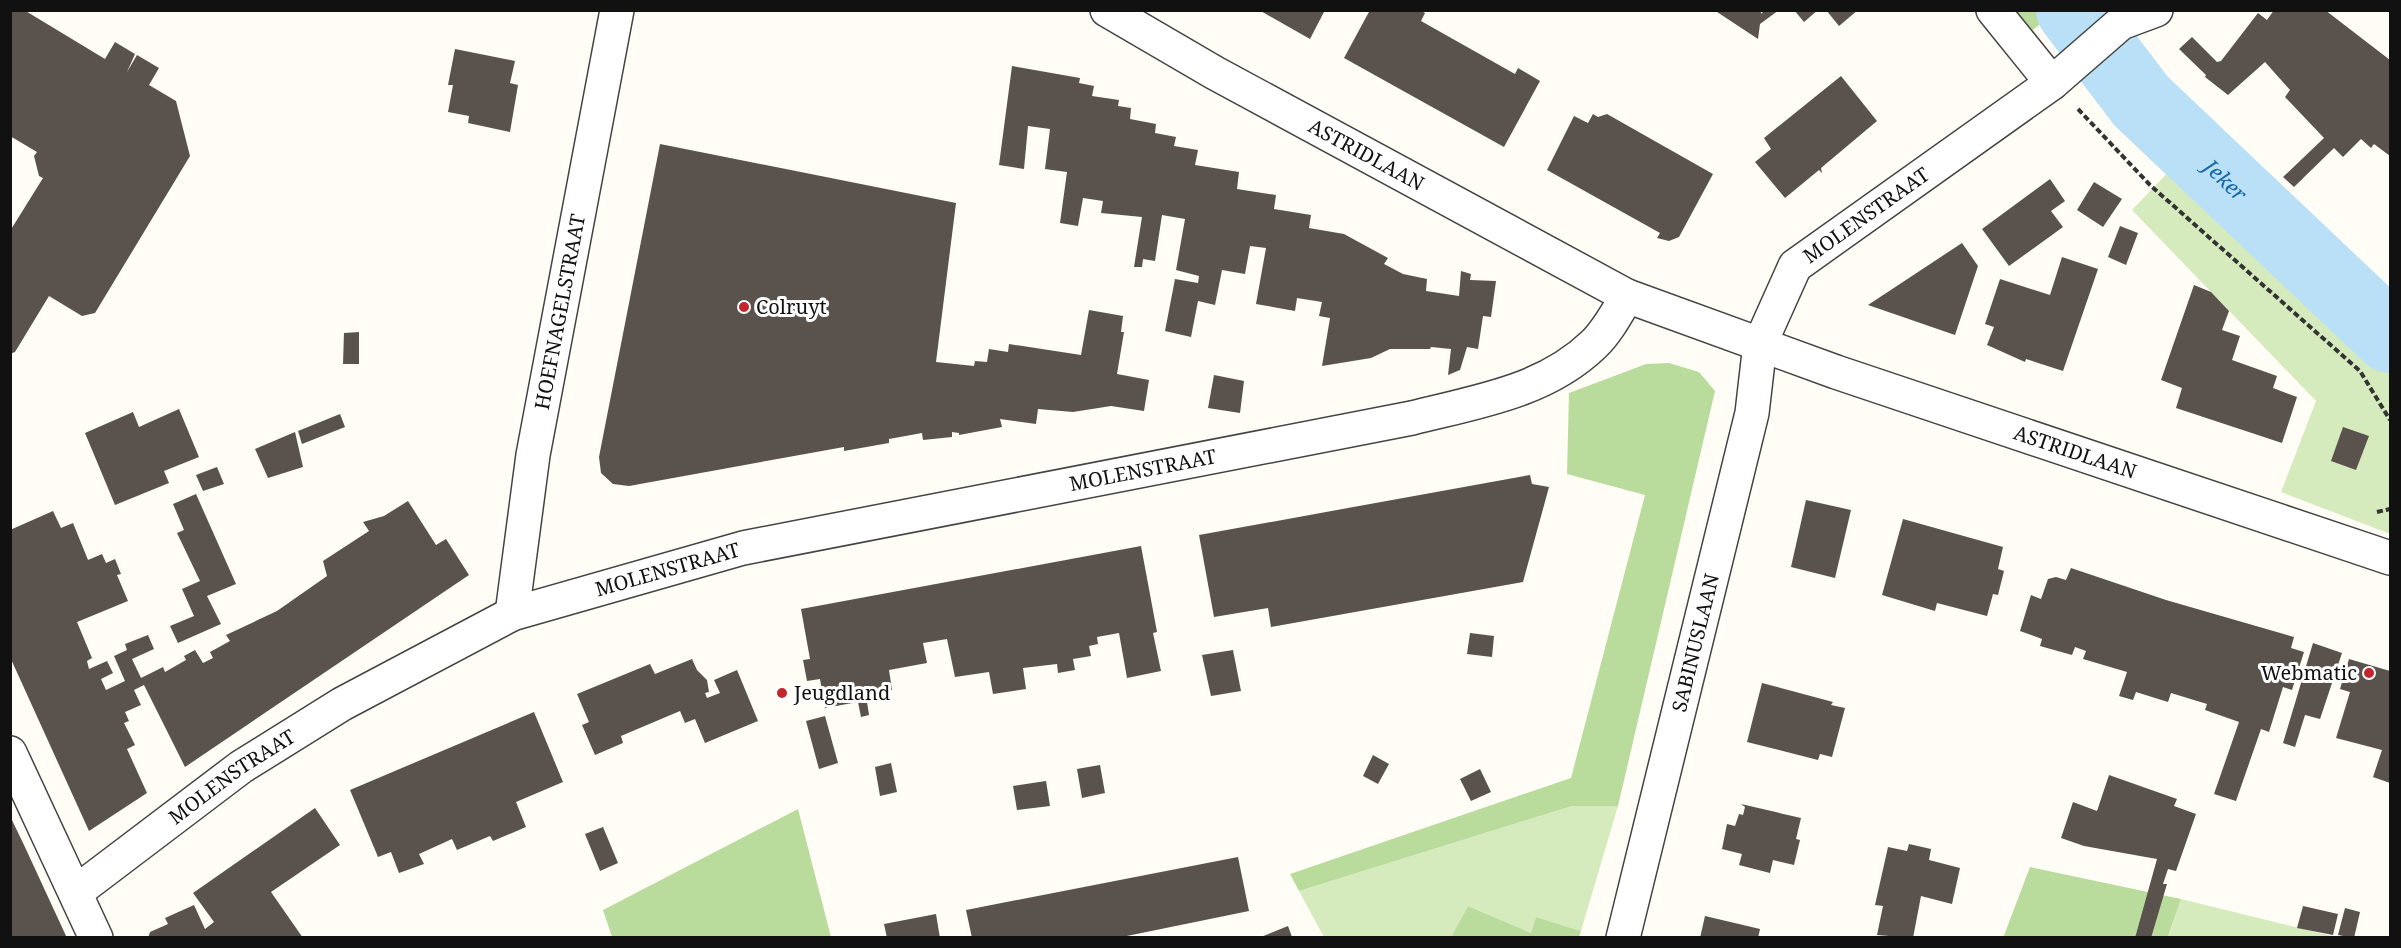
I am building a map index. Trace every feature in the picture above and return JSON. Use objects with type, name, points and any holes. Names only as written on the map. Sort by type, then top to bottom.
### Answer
[{"type":"street","name":"HOEFNAGELSTRAAT","points":[[512,614],[533,455],[618,10]]},
{"type":"street","name":"ASTRIDLAAN","points":[[1107,10],[1215,73],[1627,296]]},
{"type":"street","points":[[1993,10],[2052,83]]},
{"type":"street","name":"MOLENSTRAAT","points":[[1760,344],[1795,266],[2052,83],[2123,17],[2156,10]]},
{"type":"street","name":"MOLENSTRAAT","points":[[76,892],[241,767],[342,704],[512,614],[743,548],[1400,420],[1495,398],[1539,382],[1593,345],[1627,296]]},
{"type":"street","points":[[1627,296],[1760,344]]},
{"type":"street","name":"ASTRIDLAAN","points":[[1760,344],[2391,558]]},
{"type":"street","name":"SABINUSLAAN","points":[[1623,938],[1752,413],[1760,344]]},
{"type":"street","points":[[10,753],[96,938]]},
{"type":"path","points":[[2052,83],[2150,184],[2360,371],[2391,420]]},
{"type":"green space","points":[[2013,11],[2048,11],[2052,15],[2030,32]]},
{"type":"green space","points":[[2175,165],[2390,367],[2390,534],[2281,492],[2316,401],[2132,210]]},
{"type":"green space","points":[[1669,363],[1699,372],[1715,391],[1618,806],[1572,806],[1299,891],[1290,874],[1571,778],[1645,495],[1567,474],[1569,393],[1646,364]]},
{"type":"green space","points":[[1572,806],[1618,806],[1581,931],[1536,917],[1531,933],[1468,906],[1451,937],[1324,937],[1299,891]]},
{"type":"green space","points":[[798,809],[831,937],[612,937],[603,910]]},
{"type":"green space","points":[[2030,867],[2181,899],[2168,937],[2003,938]]},
{"type":"green space","points":[[2181,899],[2336,937],[2168,938]]},
{"type":"green space","points":[[1468,906],[1531,933],[1536,917],[1581,931],[1579,937],[1451,937]]},
{"type":"building","points":[[10,10],[24,10],[105,59],[115,42],[135,54],[127,72],[137,55],[159,68],[149,85],[176,101],[190,156],[95,313],[82,316],[49,296],[15,352],[10,354],[10,231],[43,178],[39,176],[34,156],[37,152],[10,136]]},
{"type":"building","points":[[1259,10],[1325,10],[1310,39]]},
{"type":"building","points":[[1370,10],[1420,10],[1425,13],[1421,21],[1515,74],[1518,68],[1540,81],[1504,147],[1344,58]]},
{"type":"building","points":[[1714,10],[1759,10],[1762,14],[1763,10],[1779,10],[1760,24],[1758,39]]},
{"type":"building","points":[[1794,10],[1818,10],[1804,22]]},
{"type":"building","points":[[1826,10],[1858,10],[1839,26]]},
{"type":"building","points":[[2274,10],[2325,10],[2390,60],[2390,156],[2374,144],[2371,148],[2361,139],[2343,157],[2334,148],[2294,187],[2283,177],[2324,138],[2285,97],[2290,90],[2265,62],[2228,95],[2205,77],[2206,75],[2179,49],[2192,37],[2217,62],[2221,61],[2258,13],[2267,20]]},
{"type":"building","points":[[455,49],[515,61],[510,83],[518,85],[510,132],[468,123],[469,116],[448,112],[453,85],[448,85]]},
{"type":"building","points":[[1012,66],[1080,78],[1079,83],[1094,86],[1092,96],[1119,100],[1118,106],[1131,108],[1130,119],[1156,124],[1155,133],[1176,137],[1174,146],[1198,150],[1195,165],[1239,172],[1237,189],[1276,195],[1274,209],[1311,215],[1309,228],[1344,234],[1388,258],[1384,264],[1403,274],[1427,279],[1426,291],[1459,296],[1461,271],[1471,274],[1470,280],[1496,281],[1491,317],[1483,316],[1478,349],[1467,347],[1460,370],[1448,375],[1451,349],[1431,347],[1430,349],[1390,349],[1371,358],[1322,366],[1330,318],[1319,316],[1322,302],[1297,298],[1295,311],[1256,304],[1266,248],[1250,246],[1245,274],[1222,270],[1215,305],[1198,301],[1191,337],[1165,331],[1175,279],[1198,283],[1199,276],[1176,270],[1185,219],[1162,215],[1155,261],[1143,259],[1142,267],[1134,267],[1142,217],[1101,213],[1103,201],[1083,198],[1078,226],[1060,223],[1067,172],[1045,169],[1050,129],[1028,126],[1024,169],[999,165]]},
{"type":"building","points":[[1841,76],[1877,121],[1821,168],[1822,173],[1819,170],[1785,198],[1755,162],[1771,149],[1764,138]]},
{"type":"building","points":[[1593,114],[1598,117],[1607,114],[1713,174],[1679,237],[1669,241],[1657,238],[1660,233],[1547,170],[1574,116],[1588,123]]},
{"type":"building","name":"Colruyt","points":[[660,144],[956,203],[936,362],[974,366],[975,361],[987,362],[989,349],[1008,352],[1009,344],[1081,355],[1089,310],[1123,316],[1121,332],[1124,332],[1117,374],[1149,380],[1144,411],[1111,406],[1073,412],[1038,409],[1036,424],[1000,419],[1002,427],[959,435],[959,433],[952,432],[952,437],[923,440],[922,433],[889,439],[889,443],[844,451],[844,447],[629,486],[613,484],[601,473],[599,457]]},
{"type":"building","points":[[2050,179],[2065,201],[2051,211],[2063,227],[2009,266],[1982,229]]},
{"type":"building","points":[[2094,182],[2122,199],[2103,227],[2077,210]]},
{"type":"building","points":[[2120,226],[2138,233],[2126,265],[2108,257]]},
{"type":"building","points":[[1962,243],[1978,266],[1955,335],[1868,305]]},
{"type":"building","points":[[2062,257],[2098,269],[2063,371],[2026,359],[2025,362],[1987,345],[1994,327],[1985,324],[2000,279],[2050,295]]},
{"type":"building","points":[[2194,285],[2211,292],[2229,311],[2222,330],[2240,336],[2232,360],[2277,376],[2273,388],[2297,397],[2282,443],[2176,408],[2182,388],[2161,380]]},
{"type":"building","points":[[359,332],[359,364],[343,364],[344,333]]},
{"type":"building","points":[[1214,375],[1244,381],[1240,413],[1208,408]]},
{"type":"building","points":[[179,409],[199,457],[164,471],[169,483],[115,505],[85,433],[133,412],[139,427]]},
{"type":"building","points":[[340,414],[345,427],[302,444],[298,431]]},
{"type":"building","points":[[2343,427],[2369,436],[2356,470],[2331,461]]},
{"type":"building","points":[[295,432],[303,467],[268,478],[255,449]]},
{"type":"building","points":[[217,467],[224,484],[203,491],[196,475]]},
{"type":"building","points":[[1530,475],[1532,484],[1549,487],[1523,582],[1271,627],[1268,608],[1214,617],[1199,535]]},
{"type":"building","points":[[196,494],[236,584],[207,596],[221,624],[178,643],[170,626],[194,616],[182,589],[200,581],[177,533],[184,530],[173,504]]},
{"type":"building","points":[[1806,500],[1851,510],[1835,578],[1791,567]]},
{"type":"building","points":[[408,501],[436,545],[446,539],[469,575],[185,767],[144,685],[134,690],[141,705],[125,712],[129,721],[124,723],[135,745],[127,749],[147,793],[89,831],[10,657],[10,530],[53,511],[61,528],[73,523],[88,560],[102,554],[106,563],[115,559],[121,574],[117,575],[128,601],[77,622],[92,658],[87,661],[89,669],[107,661],[113,673],[101,679],[106,690],[125,681],[114,656],[127,650],[125,644],[148,635],[154,649],[132,659],[141,678],[163,667],[165,672],[186,660],[184,656],[195,650],[203,663],[213,658],[210,652],[230,641],[226,635],[277,611],[327,576],[323,561],[369,531],[363,522],[384,516]]},
{"type":"building","points":[[1903,519],[2003,547],[1998,569],[2004,571],[1998,595],[1993,594],[1987,616],[1937,603],[1935,611],[1882,595]]},
{"type":"building","points":[[1141,546],[1157,632],[1153,633],[1161,671],[1127,678],[1119,633],[1097,637],[1098,644],[1089,646],[1091,656],[1073,659],[1075,670],[1058,673],[1057,664],[1023,668],[1026,689],[993,694],[989,672],[955,677],[947,639],[923,643],[927,663],[889,670],[892,690],[878,693],[879,700],[867,702],[869,715],[861,717],[858,702],[825,708],[820,679],[807,681],[803,660],[810,659],[801,609]]},
{"type":"building","points":[[2071,568],[2166,600],[2294,637],[2291,648],[2304,652],[2292,690],[2283,687],[2269,732],[2261,729],[2236,801],[2214,794],[2239,722],[2205,710],[2207,704],[2171,693],[2168,702],[2136,692],[2133,700],[2119,696],[2127,672],[2083,659],[2086,651],[2075,647],[2072,655],[2040,646],[2042,639],[2020,631],[2031,595],[2041,599],[2048,579],[2056,577],[2066,580]]},
{"type":"building","points":[[1470,633],[1494,636],[1492,657],[1467,654]]},
{"type":"building","points":[[2313,643],[2342,653],[2320,719],[2305,715],[2295,747],[2283,743]]},
{"type":"building","points":[[1233,650],[1241,691],[1211,696],[1202,655]]},
{"type":"building","points":[[692,659],[697,670],[707,680],[709,692],[705,693],[707,698],[720,693],[714,680],[737,670],[758,721],[705,743],[695,719],[685,723],[680,711],[621,736],[623,743],[595,755],[582,725],[589,722],[577,694],[650,664],[655,674]]},
{"type":"building","points":[[2349,659],[2390,671],[2390,783],[2373,777],[2382,750],[2336,738],[2350,692],[2340,689]]},
{"type":"building","points":[[1762,683],[1833,702],[1831,705],[1845,708],[1832,757],[1820,754],[1818,760],[1747,742]]},
{"type":"building","points":[[534,712],[563,782],[516,802],[526,827],[493,841],[490,836],[457,850],[452,839],[419,854],[424,864],[399,873],[391,852],[378,857],[350,790]]},
{"type":"building","points":[[825,716],[838,763],[819,769],[806,721]]},
{"type":"building","points":[[1373,755],[1389,764],[1378,784],[1363,776]]},
{"type":"building","points":[[891,763],[897,792],[880,796],[875,767]]},
{"type":"building","points":[[1100,765],[1105,793],[1082,798],[1077,769]]},
{"type":"building","points":[[1480,769],[1491,792],[1471,801],[1460,779]]},
{"type":"building","points":[[2109,775],[2177,799],[2174,806],[2196,814],[2176,871],[2168,869],[2163,884],[2167,884],[2151,938],[2135,938],[2157,859],[2084,846],[2061,838],[2073,802],[2097,811]]},
{"type":"building","points":[[1046,781],[1050,806],[1017,810],[1013,786]]},
{"type":"building","points":[[1741,804],[1801,818],[1796,839],[1800,840],[1794,865],[1773,860],[1770,873],[1739,865],[1742,854],[1722,849],[1727,824],[1735,826],[1739,814],[1743,815],[1745,807]]},
{"type":"building","points":[[315,808],[340,845],[271,892],[303,938],[148,938],[150,932],[168,924],[165,918],[194,905],[205,929],[214,922],[193,893]]},
{"type":"building","points":[[10,816],[24,845],[67,938],[10,938]]},
{"type":"building","points":[[603,827],[618,863],[600,871],[585,834]]},
{"type":"building","points":[[1909,844],[1931,849],[1929,860],[1960,868],[1952,904],[1921,896],[1913,938],[1877,935],[1883,906],[1875,905],[1888,847],[1907,851]]},
{"type":"building","points":[[1238,857],[1249,911],[1117,938],[972,938],[966,910]]},
{"type":"building","points":[[2303,906],[2338,914],[2333,935],[2297,928]]},
{"type":"building","points":[[2345,908],[2360,912],[2354,938],[2338,935]]},
{"type":"building","points":[[936,914],[940,938],[887,938],[884,924]]},
{"type":"building","points":[[1705,916],[1760,929],[1758,938],[1700,938]]},
{"type":"building","points":[[1288,926],[1292,937],[1261,937]]},
{"type":"waterway","name":"Jeker","points":[[2072,10],[2141,101],[2390,337]]},
{"type":"place","name":"Colruyt","points":[[744,307]]},
{"type":"place","name":"Webmatic","points":[[2369,673]]},
{"type":"place","name":"Jeugdland","points":[[782,693]]}]
